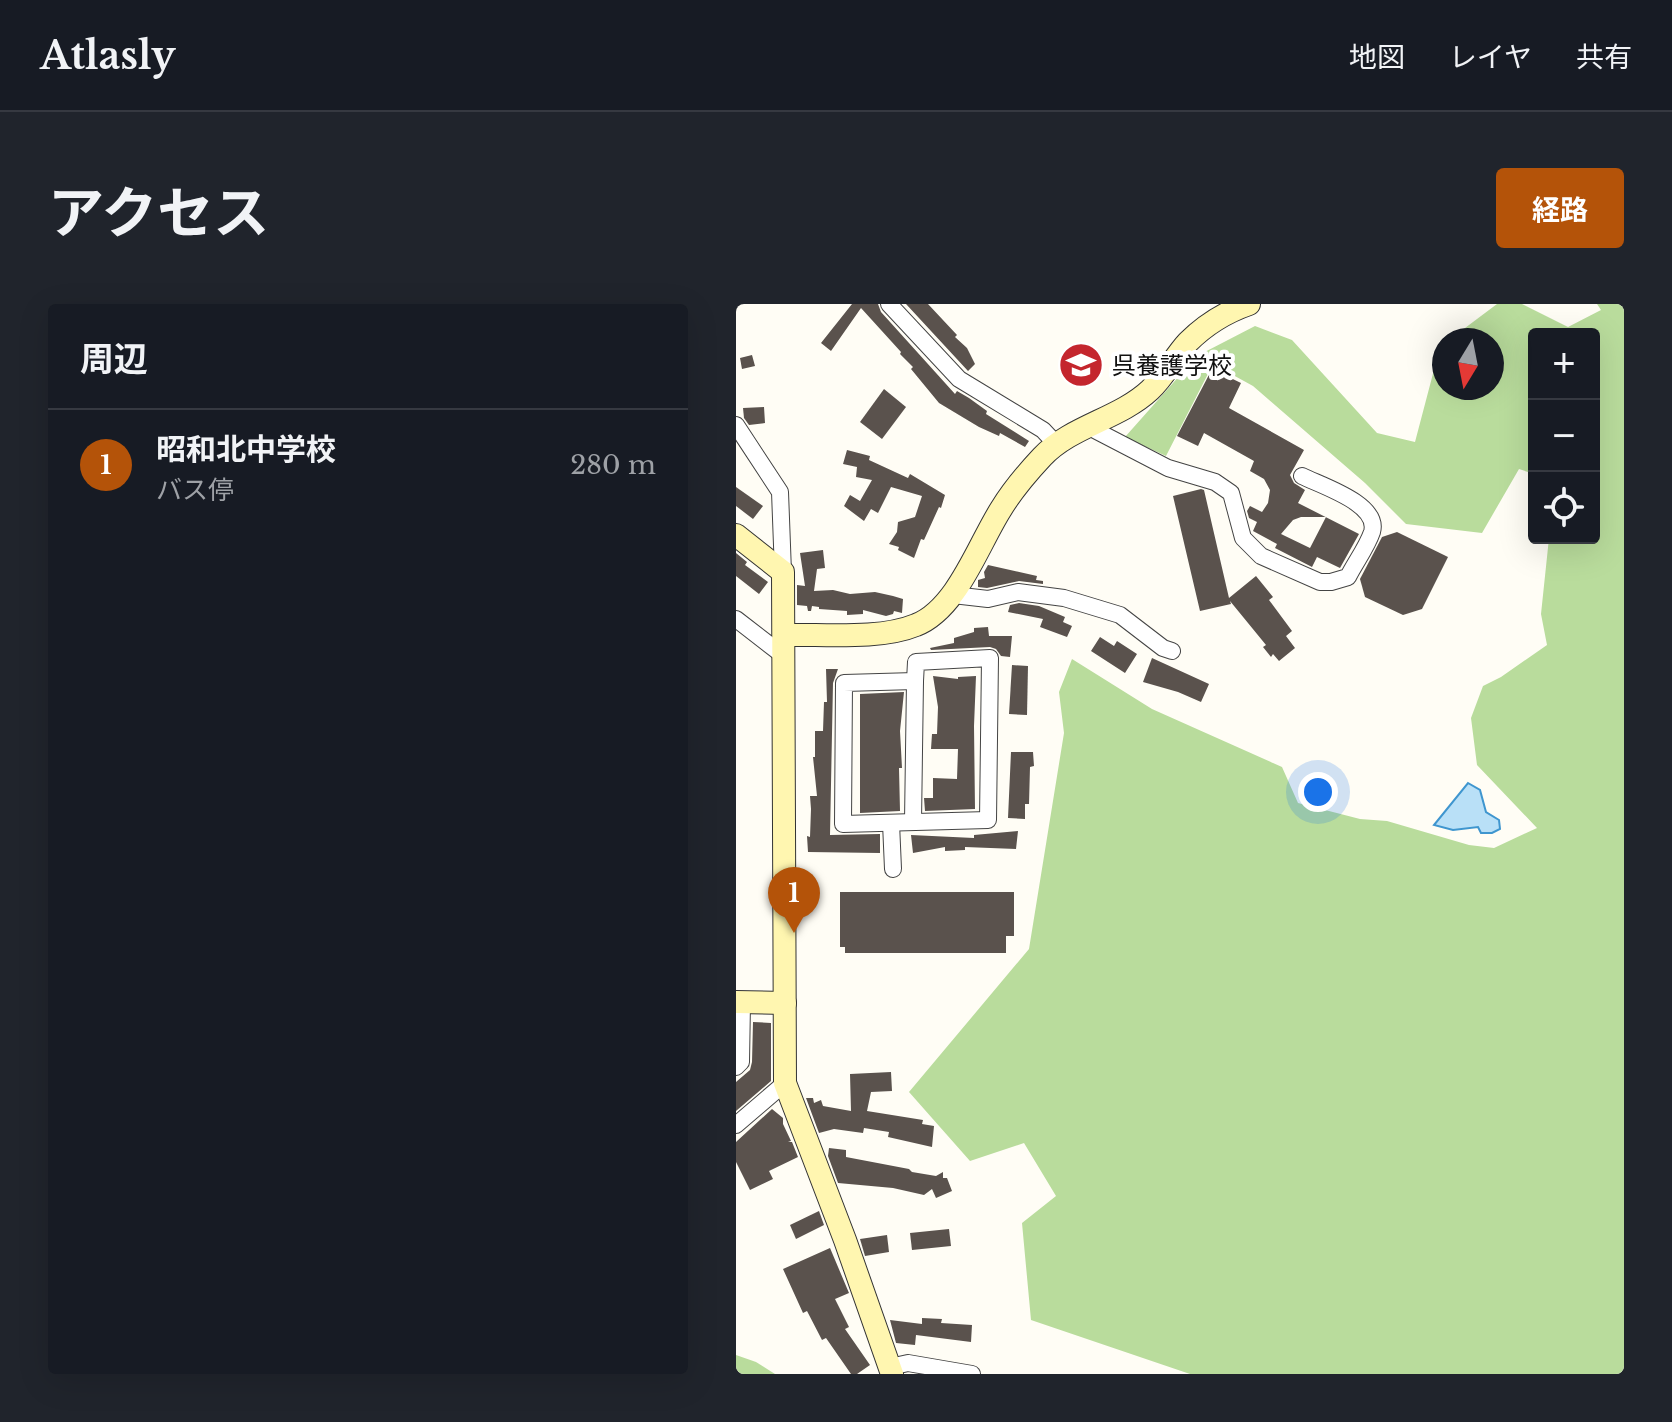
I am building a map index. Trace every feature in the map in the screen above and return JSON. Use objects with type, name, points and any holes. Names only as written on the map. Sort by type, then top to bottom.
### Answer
[{"type":"street","points":[[889,304],[959,379],[1043,430],[1057,445]]},
{"type":"street","points":[[736,619],[784,645],[896,631],[926,620],[953,595],[1001,509],[1028,473],[1057,445],[1136,402],[1153,388],[1187,343],[1232,310],[1249,304]]},
{"type":"street","points":[[736,425],[780,492],[784,645],[785,1083],[891,1371],[908,1363],[972,1374]]},
{"type":"street","points":[[1089,427],[1168,468],[1215,482],[1231,493],[1243,538],[1261,556],[1320,582],[1348,577],[1372,531],[1372,519],[1363,506],[1302,476]]},
{"type":"street","points":[[736,535],[783,572]]},
{"type":"street","points":[[953,595],[988,599],[1018,592],[1064,598],[1120,615],[1163,648],[1172,651]]},
{"type":"street","points":[[913,822],[916,662],[990,658],[988,820],[843,824],[844,683],[915,681]]},
{"type":"street","points":[[891,823],[893,869]]},
{"type":"street","points":[[736,1067],[741,1062],[739,1002],[785,1003]]},
{"type":"street","points":[[736,1125],[785,1083]]},
{"type":"green space","points":[[1497,304],[1522,304],[1568,327],[1601,310],[1597,304],[1624,304],[1624,1374],[1190,1374],[1031,1320],[1022,1223],[1056,1196],[1024,1143],[970,1161],[909,1092],[1029,949],[1064,733],[1059,692],[1072,659],[1152,709],[1282,767],[1298,803],[1360,819],[1387,821],[1469,845],[1494,848],[1537,828],[1477,765],[1471,718],[1483,686],[1547,645],[1541,614],[1548,544],[1600,544],[1600,328],[1528,328],[1528,472],[1519,469],[1482,533],[1406,524],[1365,483],[1253,386],[1213,364],[1166,456],[1125,437],[1197,356],[1255,326],[1292,340],[1377,433],[1415,442],[1432,377],[1432,400],[1504,400],[1504,328],[1465,328]]},
{"type":"green space","points":[[736,1355],[756,1362],[775,1374],[736,1374]]},
{"type":"water","points":[[1468,783],[1480,790],[1486,812],[1499,820],[1500,829],[1481,833],[1478,827],[1453,830],[1434,825]]},
{"type":"building","points":[[852,304],[878,304],[881,312],[955,394],[957,391],[969,398],[987,411],[986,414],[1029,441],[1025,447],[1000,433],[999,436],[979,427],[939,403],[901,352],[861,308],[831,351],[821,343]]},
{"type":"building","points":[[906,304],[928,304],[957,335],[955,337],[967,348],[975,364],[968,371]]},
{"type":"building","points":[[752,355],[755,366],[742,369],[740,358]]},
{"type":"building","points":[[1212,369],[1241,383],[1229,408],[1304,450],[1290,475],[1294,483],[1305,490],[1298,503],[1326,517],[1359,534],[1340,568],[1317,557],[1312,567],[1275,548],[1277,544],[1253,531],[1257,522],[1249,518],[1247,511],[1250,506],[1262,512],[1268,503],[1270,490],[1264,479],[1250,471],[1254,461],[1204,433],[1198,446],[1177,436]],"holes":[[[1326,517],[1310,548],[1281,534],[1293,520]]]},
{"type":"building","points":[[884,389],[906,407],[882,439],[860,422]]},
{"type":"building","points":[[764,407],[765,423],[749,425],[743,408]]},
{"type":"building","points":[[847,450],[870,456],[869,460],[908,478],[910,474],[945,495],[914,558],[889,544],[897,532],[898,522],[915,517],[922,496],[891,487],[878,513],[871,509],[864,521],[844,506],[850,495],[860,501],[872,480],[856,477],[857,467],[843,464]]},
{"type":"building","points":[[736,487],[763,506],[753,519],[736,506]]},
{"type":"building","points":[[1204,490],[1229,598],[1256,576],[1273,597],[1269,600],[1292,631],[1286,636],[1295,648],[1279,661],[1273,654],[1271,657],[1263,647],[1266,645],[1230,601],[1231,604],[1200,611],[1173,496]]},
{"type":"building","points":[[1397,532],[1448,557],[1422,609],[1403,615],[1365,597],[1360,579],[1382,537]]},
{"type":"building","points":[[823,550],[825,568],[817,569],[814,591],[833,590],[850,594],[875,592],[893,596],[903,599],[902,613],[894,611],[886,616],[863,610],[863,614],[847,615],[847,611],[812,606],[808,611],[807,606],[797,605],[797,585],[805,586],[800,553]]},
{"type":"building","points":[[736,553],[747,562],[745,565],[768,582],[759,594],[736,576]]},
{"type":"building","points":[[988,565],[1037,576],[1036,580],[1043,581],[1043,584],[1019,581],[978,587],[978,580],[985,578]]},
{"type":"building","points":[[1010,605],[1039,606],[1065,617],[1063,622],[1072,626],[1067,637],[1040,627],[1043,619],[1008,612]]},
{"type":"building","points":[[988,627],[989,636],[1012,636],[1010,657],[1001,656],[990,647],[930,648],[954,643],[954,638],[974,632],[974,628]]},
{"type":"building","points":[[1100,637],[1114,646],[1117,641],[1137,654],[1125,673],[1091,651]]},
{"type":"building","points":[[1152,658],[1209,684],[1201,702],[1143,682]]},
{"type":"building","points":[[1012,665],[1028,666],[1027,715],[1009,714]]},
{"type":"building","points":[[826,669],[838,669],[833,683],[830,835],[880,834],[880,853],[808,852],[810,796],[817,796],[813,757],[815,731],[823,731],[824,702],[827,702]]},
{"type":"building","points":[[933,676],[958,679],[976,676],[975,809],[925,811],[924,798],[933,798],[933,778],[957,779],[958,749],[931,749],[932,734],[937,734],[938,707]]},
{"type":"building","points":[[904,692],[900,731],[900,811],[860,813],[860,694]]},
{"type":"building","points":[[1011,752],[1033,752],[1034,766],[1030,767],[1029,804],[1025,804],[1025,819],[1008,818]]},
{"type":"building","points":[[1018,831],[1016,849],[965,847],[965,850],[945,851],[945,847],[913,853],[911,835],[974,838],[974,835]]},
{"type":"building","points":[[840,892],[1014,892],[1014,936],[1006,936],[1006,953],[845,953],[845,947],[840,947]]},
{"type":"building","points":[[753,1022],[771,1023],[771,1081],[736,1111],[736,1082],[750,1070],[752,1062]]},
{"type":"building","points":[[891,1072],[892,1091],[871,1092],[867,1111],[923,1120],[922,1124],[934,1126],[932,1147],[888,1137],[889,1132],[864,1128],[863,1133],[834,1129],[819,1133],[806,1098],[813,1098],[814,1103],[821,1100],[823,1106],[851,1111],[850,1074]]},
{"type":"building","points":[[772,1109],[783,1118],[791,1141],[788,1142],[792,1142],[798,1157],[769,1171],[773,1179],[750,1190],[736,1162],[736,1142]]},
{"type":"building","points":[[829,1148],[846,1150],[846,1157],[912,1172],[936,1176],[943,1172],[943,1178],[947,1178],[952,1191],[936,1198],[932,1189],[924,1195],[893,1188],[838,1183],[828,1156]]},
{"type":"building","points":[[819,1211],[824,1225],[796,1239],[790,1225]]},
{"type":"building","points":[[949,1229],[951,1246],[912,1250],[910,1233]]},
{"type":"building","points":[[887,1235],[889,1252],[865,1256],[860,1239]]},
{"type":"building","points":[[830,1248],[849,1293],[835,1299],[849,1327],[845,1329],[870,1365],[857,1374],[851,1374],[826,1338],[822,1340],[807,1311],[803,1313],[783,1269]]},
{"type":"building","points":[[922,1318],[972,1325],[971,1342],[916,1335],[915,1345],[896,1343],[890,1320],[922,1324]]},
{"type":"place","name":"呉養護学校","points":[[1081,365]]},
{"type":"place","name":"昭和北中学校","points":[[794,933]]}]
